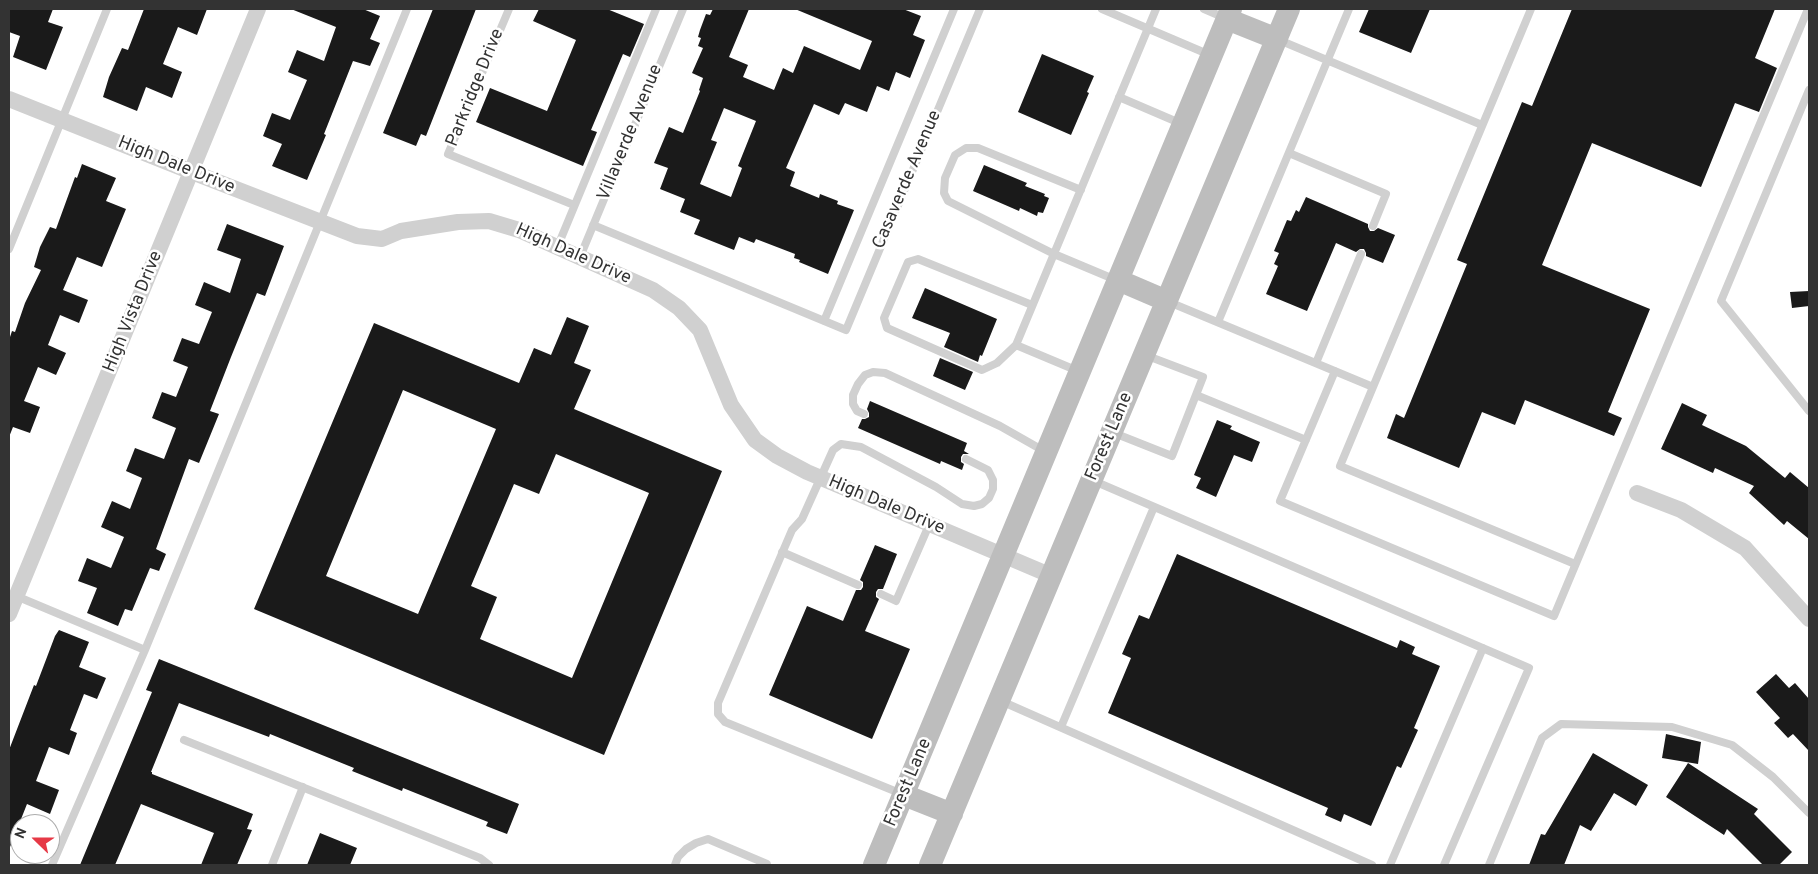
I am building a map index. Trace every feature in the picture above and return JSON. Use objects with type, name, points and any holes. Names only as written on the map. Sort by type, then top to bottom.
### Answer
[{"type":"main road","name":"Forest Lane","points":[[930,865],[1289,9]]},
{"type":"main road","points":[[1229,14],[1277,39]]},
{"type":"main road","name":"Forest Lane","points":[[874,865],[1229,14]]},
{"type":"main road","points":[[1118,280],[1167,301]]},
{"type":"main road","points":[[904,795],[952,814]]},
{"type":"street","name":"High Vista Drive","points":[[9,614],[258,9]]},
{"type":"street","name":"High Dale Drive","points":[[9,99],[357,236],[382,239],[410,229],[458,222],[489,221],[518,230],[653,290],[679,308],[700,330],[731,405],[755,440],[776,456],[820,478],[1003,557],[1052,576]]},
{"type":"street","points":[[1637,493],[1681,510],[1745,548],[1809,619]]},
{"type":"lane","points":[[9,249],[107,9]]},
{"type":"lane","points":[[52,865],[145,650],[407,9]]},
{"type":"lane","name":"Parkridge Drive","points":[[509,9],[448,154],[574,205]]},
{"type":"lane","points":[[557,248],[656,9]]},
{"type":"lane","name":"Villaverde Avenue","points":[[580,257],[683,9]]},
{"type":"lane","name":"Casaverde Avenue","points":[[824,321],[954,9]]},
{"type":"lane","name":"Casaverde Avenue","points":[[593,225],[846,330],[980,9]]},
{"type":"lane","points":[[1102,9],[1211,56]]},
{"type":"lane","points":[[1032,305],[918,260],[908,262],[884,318],[887,328],[982,370],[997,363],[1016,345],[1156,9]]},
{"type":"lane","points":[[1204,9],[1229,14]]},
{"type":"lane","points":[[1218,322],[1349,9]]},
{"type":"lane","points":[[1531,9],[1340,466],[1575,564]]},
{"type":"lane","points":[[1335,371],[1280,501],[1554,616],[1808,9]]},
{"type":"lane","points":[[1277,39],[1482,125]]},
{"type":"lane","points":[[1809,90],[1721,301],[1809,411]]},
{"type":"lane","points":[[1119,98],[1183,124]]},
{"type":"lane","points":[[1080,190],[978,148],[966,148],[955,155],[944,178],[944,193],[948,201],[1054,254],[1118,280]]},
{"type":"lane","points":[[1289,153],[1386,194],[1373,226]]},
{"type":"lane","points":[[1316,363],[1361,254]]},
{"type":"lane","points":[[1167,301],[1373,387]]},
{"type":"lane","points":[[1016,345],[1080,371]]},
{"type":"lane","points":[[1112,432],[1172,456],[1203,377],[1144,355]]},
{"type":"lane","points":[[864,414],[858,411],[853,404],[853,395],[858,384],[865,375],[873,372],[885,373],[1000,426],[1046,452]]},
{"type":"lane","points":[[1196,395],[1306,440]]},
{"type":"lane","points":[[904,795],[725,722],[718,714],[718,703],[792,530],[802,519],[833,450],[841,444],[861,447],[936,487],[962,504],[974,506],[982,504],[989,498],[993,488],[993,480],[988,470],[966,459]]},
{"type":"lane","points":[[1092,480],[1529,668],[1444,865]]},
{"type":"lane","points":[[1062,727],[1154,507]]},
{"type":"lane","points":[[881,594],[896,601],[929,525]]},
{"type":"lane","points":[[782,552],[858,585]]},
{"type":"lane","points":[[16,596],[145,650]]},
{"type":"lane","points":[[1390,865],[1483,648]]},
{"type":"lane","points":[[1000,700],[1372,865]]},
{"type":"lane","points":[[1489,865],[1542,738],[1561,724],[1672,727],[1732,745],[1773,778],[1809,813]]},
{"type":"lane","points":[[184,740],[480,858],[489,865]]},
{"type":"lane","points":[[272,865],[303,787]]},
{"type":"lane","points":[[675,865],[678,857],[686,849],[696,842],[708,840],[767,865]]},
{"type":"building","points":[[9,9],[53,9],[48,22],[63,27],[46,70],[13,57],[20,36],[9,32]]},
{"type":"building","points":[[144,9],[207,9],[197,35],[178,27],[163,64],[182,72],[172,98],[146,87],[137,111],[103,97],[109,77],[122,48],[128,50]]},
{"type":"building","points":[[291,9],[363,9],[380,16],[370,39],[380,43],[370,66],[353,61],[307,180],[272,166],[282,144],[263,136],[272,113],[290,120],[307,80],[288,72],[297,50],[324,61],[336,27]]},
{"type":"building","points":[[433,9],[476,9],[426,136],[421,134],[416,146],[383,133]]},
{"type":"building","points":[[539,9],[607,9],[644,24],[630,57],[623,54],[591,130],[597,132],[583,166],[476,122],[490,88],[547,111],[576,40],[533,21]]},
{"type":"building","points":[[713,9],[749,9],[729,57],[748,65],[743,77],[774,90],[783,68],[793,73],[804,46],[860,70],[872,41],[795,9],[903,9],[921,16],[913,35],[925,40],[910,78],[896,72],[889,91],[877,86],[867,112],[845,103],[839,115],[814,104],[786,168],[795,172],[790,186],[819,198],[820,194],[838,201],[837,204],[854,210],[828,274],[799,262],[800,260],[794,258],[795,254],[756,239],[754,243],[739,237],[734,250],[694,234],[700,220],[680,212],[685,199],[660,189],[668,168],[654,163],[669,127],[683,133],[700,91],[703,78],[692,73],[703,48],[698,46],[701,38],[698,37],[700,30],[706,14],[710,15]],"holes":[[[724,108],[756,121],[738,166],[742,168],[731,197],[700,184],[717,142],[711,140]]]},
{"type":"building","points":[[1369,9],[1430,9],[1411,53],[1359,32]]},
{"type":"building","points":[[1572,9],[1775,9],[1755,58],[1777,68],[1759,112],[1735,103],[1701,187],[1592,143],[1542,265],[1650,309],[1608,412],[1622,418],[1614,436],[1525,400],[1515,425],[1482,412],[1459,468],[1387,438],[1396,414],[1404,418],[1467,264],[1457,260],[1522,102],[1532,106]]},
{"type":"building","points":[[1042,54],[1094,76],[1087,92],[1089,93],[1071,135],[1018,112]]},
{"type":"building","points":[[82,164],[116,178],[106,201],[126,209],[102,267],[77,257],[63,290],[88,300],[79,323],[60,315],[48,345],[66,353],[56,375],[38,367],[24,401],[40,407],[30,433],[13,427],[9,437],[9,340],[12,331],[15,332],[25,303],[41,270],[34,267],[40,247],[50,227],[56,229],[75,177],[77,178]]},
{"type":"building","points":[[984,165],[1027,183],[1025,186],[1045,194],[1044,196],[1049,198],[1043,213],[1038,212],[1037,216],[1020,208],[1019,211],[973,191]]},
{"type":"building","points":[[1306,197],[1368,224],[1370,231],[1378,228],[1395,235],[1383,263],[1366,256],[1364,249],[1356,252],[1336,243],[1307,311],[1266,294],[1278,266],[1274,264],[1279,253],[1274,251],[1287,220],[1291,221],[1296,210],[1299,212]]},
{"type":"building","points":[[227,224],[284,246],[265,296],[257,293],[231,357],[210,411],[219,414],[199,463],[189,459],[156,549],[166,554],[159,571],[150,568],[132,611],[125,609],[118,626],[87,613],[97,588],[78,581],[87,558],[111,568],[124,537],[101,527],[112,501],[130,509],[142,478],[126,471],[135,448],[164,459],[176,428],[152,418],[162,392],[176,397],[188,367],[173,361],[182,338],[199,344],[212,312],[195,305],[204,282],[230,293],[241,259],[217,250]]},
{"type":"building","points":[[925,288],[997,319],[978,362],[944,347],[950,333],[912,318]]},
{"type":"building","points":[[1809,291],[1809,306],[1792,308],[1790,292]]},
{"type":"building","points":[[567,317],[589,326],[574,363],[591,370],[574,409],[722,471],[604,755],[254,609],[374,323],[519,383],[534,348],[551,355]],"holes":[[[403,390],[496,429],[418,614],[326,576]],[[556,454],[649,493],[572,678],[480,639],[497,597],[471,586],[514,484],[539,494]]]},
{"type":"building","points":[[940,358],[973,372],[965,390],[933,376]]},
{"type":"building","points":[[870,401],[967,443],[964,451],[969,454],[963,454],[961,457],[961,462],[964,464],[962,470],[941,461],[940,464],[858,428],[862,419],[869,417],[867,409]]},
{"type":"building","points":[[1682,403],[1707,415],[1702,425],[1746,446],[1785,478],[1790,472],[1809,488],[1809,539],[1787,521],[1784,525],[1749,493],[1754,486],[1715,468],[1713,473],[1661,449]]},
{"type":"building","points":[[1217,420],[1232,426],[1230,429],[1260,442],[1252,462],[1234,455],[1216,497],[1196,488],[1201,478],[1194,475]]},
{"type":"building","points":[[875,545],[897,554],[883,589],[878,589],[876,592],[876,597],[879,599],[865,631],[910,649],[872,739],[769,695],[807,606],[843,621],[856,590],[861,590],[863,587],[863,582],[860,580]]},
{"type":"building","points":[[1177,554],[1397,648],[1400,640],[1415,647],[1412,654],[1440,666],[1414,728],[1418,730],[1401,768],[1397,766],[1371,826],[1344,814],[1341,822],[1325,815],[1328,808],[1108,713],[1131,658],[1122,654],[1139,615],[1149,619]]},
{"type":"building","points":[[59,630],[89,642],[79,667],[106,678],[97,699],[84,694],[70,730],[77,733],[69,755],[49,747],[36,781],[59,790],[50,814],[27,804],[23,814],[10,814],[9,847],[9,750]]},
{"type":"building","points":[[159,659],[519,804],[507,834],[486,826],[488,822],[403,788],[402,791],[352,771],[354,768],[270,734],[269,737],[179,703],[151,772],[253,814],[247,829],[252,830],[237,865],[201,865],[214,833],[141,804],[115,865],[80,865],[152,692],[146,690]]},
{"type":"building","points":[[1776,674],[1789,688],[1795,683],[1809,699],[1809,751],[1793,734],[1788,738],[1774,723],[1780,718],[1756,692]]},
{"type":"building","points":[[1666,734],[1701,742],[1698,764],[1662,758]]},
{"type":"building","points":[[1593,753],[1648,785],[1636,806],[1614,793],[1591,831],[1580,825],[1564,865],[1529,865],[1541,834],[1545,835]]},
{"type":"building","points":[[1688,763],[1758,809],[1754,814],[1792,852],[1779,865],[1763,865],[1727,829],[1724,835],[1666,797]]},
{"type":"building","points":[[320,833],[357,848],[350,865],[307,865]]}]
